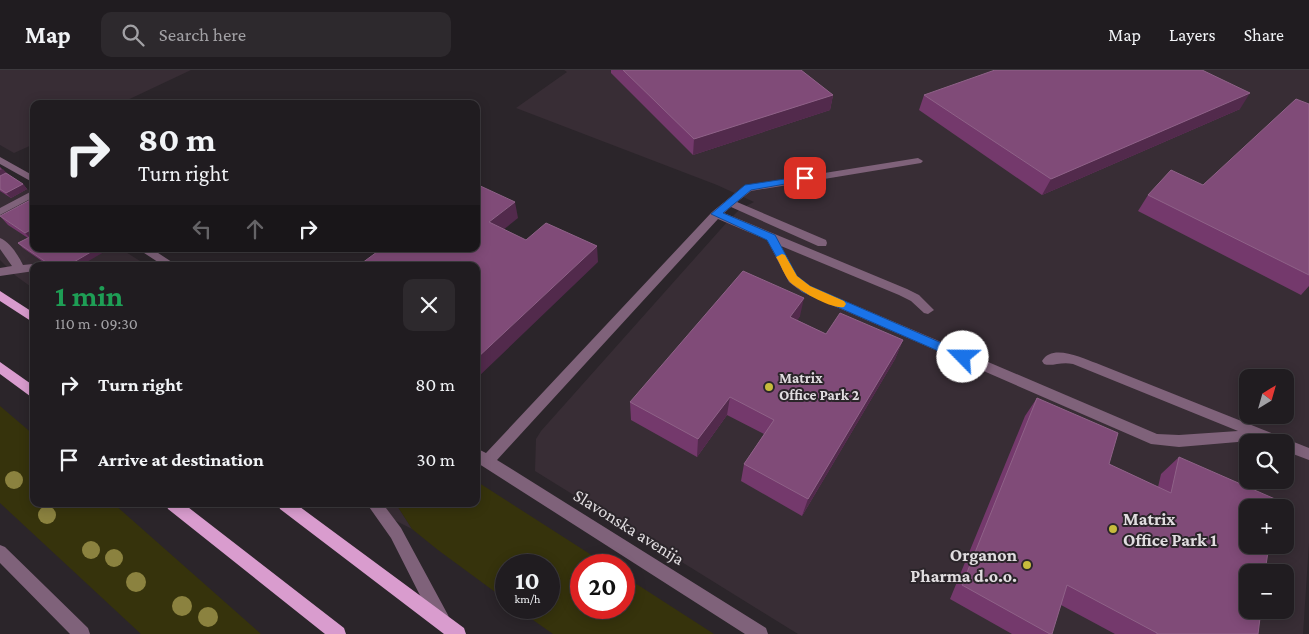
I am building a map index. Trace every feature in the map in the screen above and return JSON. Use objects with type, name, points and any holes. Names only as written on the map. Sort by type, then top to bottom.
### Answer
[{"type":"main road","points":[[0,295],[30,316]]},
{"type":"main road","points":[[0,367],[30,391]]},
{"type":"main road","points":[[177,507],[338,634]]},
{"type":"main road","points":[[289,507],[458,634]]},
{"type":"street","points":[[0,160],[30,178]]},
{"type":"street","points":[[482,457],[716,214],[728,202],[748,188],[918,161]]},
{"type":"street","points":[[0,212],[30,195]]},
{"type":"street","points":[[728,202],[822,243]]},
{"type":"street","points":[[716,214],[903,292],[915,298],[928,310]]},
{"type":"street","points":[[771,238],[793,278],[806,289],[1156,440],[1187,441],[1239,437]]},
{"type":"street","points":[[0,242],[14,258],[19,268]]},
{"type":"street","points":[[149,252],[165,262]]},
{"type":"street","points":[[0,272],[30,267]]},
{"type":"street","points":[[1048,361],[1054,357],[1064,357],[1092,366],[1257,434]]},
{"type":"street","points":[[1294,448],[1309,454]]},
{"type":"street","name":"Slavonska avenija","points":[[482,457],[760,634]]},
{"type":"street","points":[[376,507],[396,533],[444,623]]},
{"type":"street","points":[[0,552],[82,634]]},
{"type":"shaded area","points":[[0,70],[191,70],[127,100],[30,100],[30,146],[14,153],[0,145]]},
{"type":"shaded area","points":[[564,70],[1309,70],[1309,543],[1303,634],[798,634],[535,471],[536,439],[541,431],[728,221],[740,209],[754,202],[717,185],[516,108],[567,72]]},
{"type":"shaded area","points":[[0,172],[30,191],[30,252],[126,252],[142,262],[30,262],[30,286],[16,276],[0,260]]},
{"type":"shaded area","points":[[0,406],[30,432],[30,507],[117,507],[261,634],[141,634],[0,503]]},
{"type":"shaded area","points":[[480,484],[590,554],[570,554],[570,619],[635,619],[635,583],[714,634],[553,634],[532,619],[560,619],[560,554],[495,554],[495,592],[412,529],[398,507],[480,507]]},
{"type":"shaded area","points":[[369,507],[398,507],[412,529]]},
{"type":"building","points":[[623,70],[801,70],[833,95],[694,139]]},
{"type":"building","points":[[995,70],[1202,70],[1250,93],[1051,179],[924,95]]},
{"type":"building","points":[[1296,99],[1309,104],[1309,275],[1148,195],[1171,170],[1203,185]]},
{"type":"building","points":[[6,173],[23,184],[6,193],[0,189],[0,176]]},
{"type":"building","points":[[480,186],[515,202],[489,222],[526,240],[546,223],[597,246],[480,355],[480,262],[363,262],[377,252],[480,252]]},
{"type":"building","points":[[30,200],[30,230],[25,233],[0,216]]},
{"type":"building","points":[[30,237],[30,251],[18,243]]},
{"type":"building","points":[[31,252],[91,252],[74,262],[46,262]]},
{"type":"building","name":"Matrix Office Park 2","points":[[743,271],[804,298],[790,317],[826,334],[840,313],[903,340],[808,499],[744,464],[774,420],[730,397],[698,439],[630,402]]},
{"type":"building","name":"Matrix Office Park 1","points":[[1037,398],[1118,433],[1109,464],[1171,493],[1179,457],[1239,483],[1239,489],[1252,489],[1275,499],[1239,499],[1239,554],[1268,554],[1266,564],[1239,564],[1239,619],[1260,619],[1258,634],[1157,634],[1067,585],[1052,634],[1050,634],[962,585]]},
{"type":"slow traffic","points":[[782,257],[793,278],[806,289],[841,304]]},
{"type":"place","name":"Matrix Office Park 2","points":[[769,387]]},
{"type":"place","name":"Matrix Office Park 1","points":[[1113,529]]},
{"type":"place","name":"Organon Pharma d.o.o.","points":[[1027,565]]},
{"type":"route","points":[[805,178],[748,188],[728,202],[716,214],[771,238],[793,278],[806,289],[963,357]]}]
